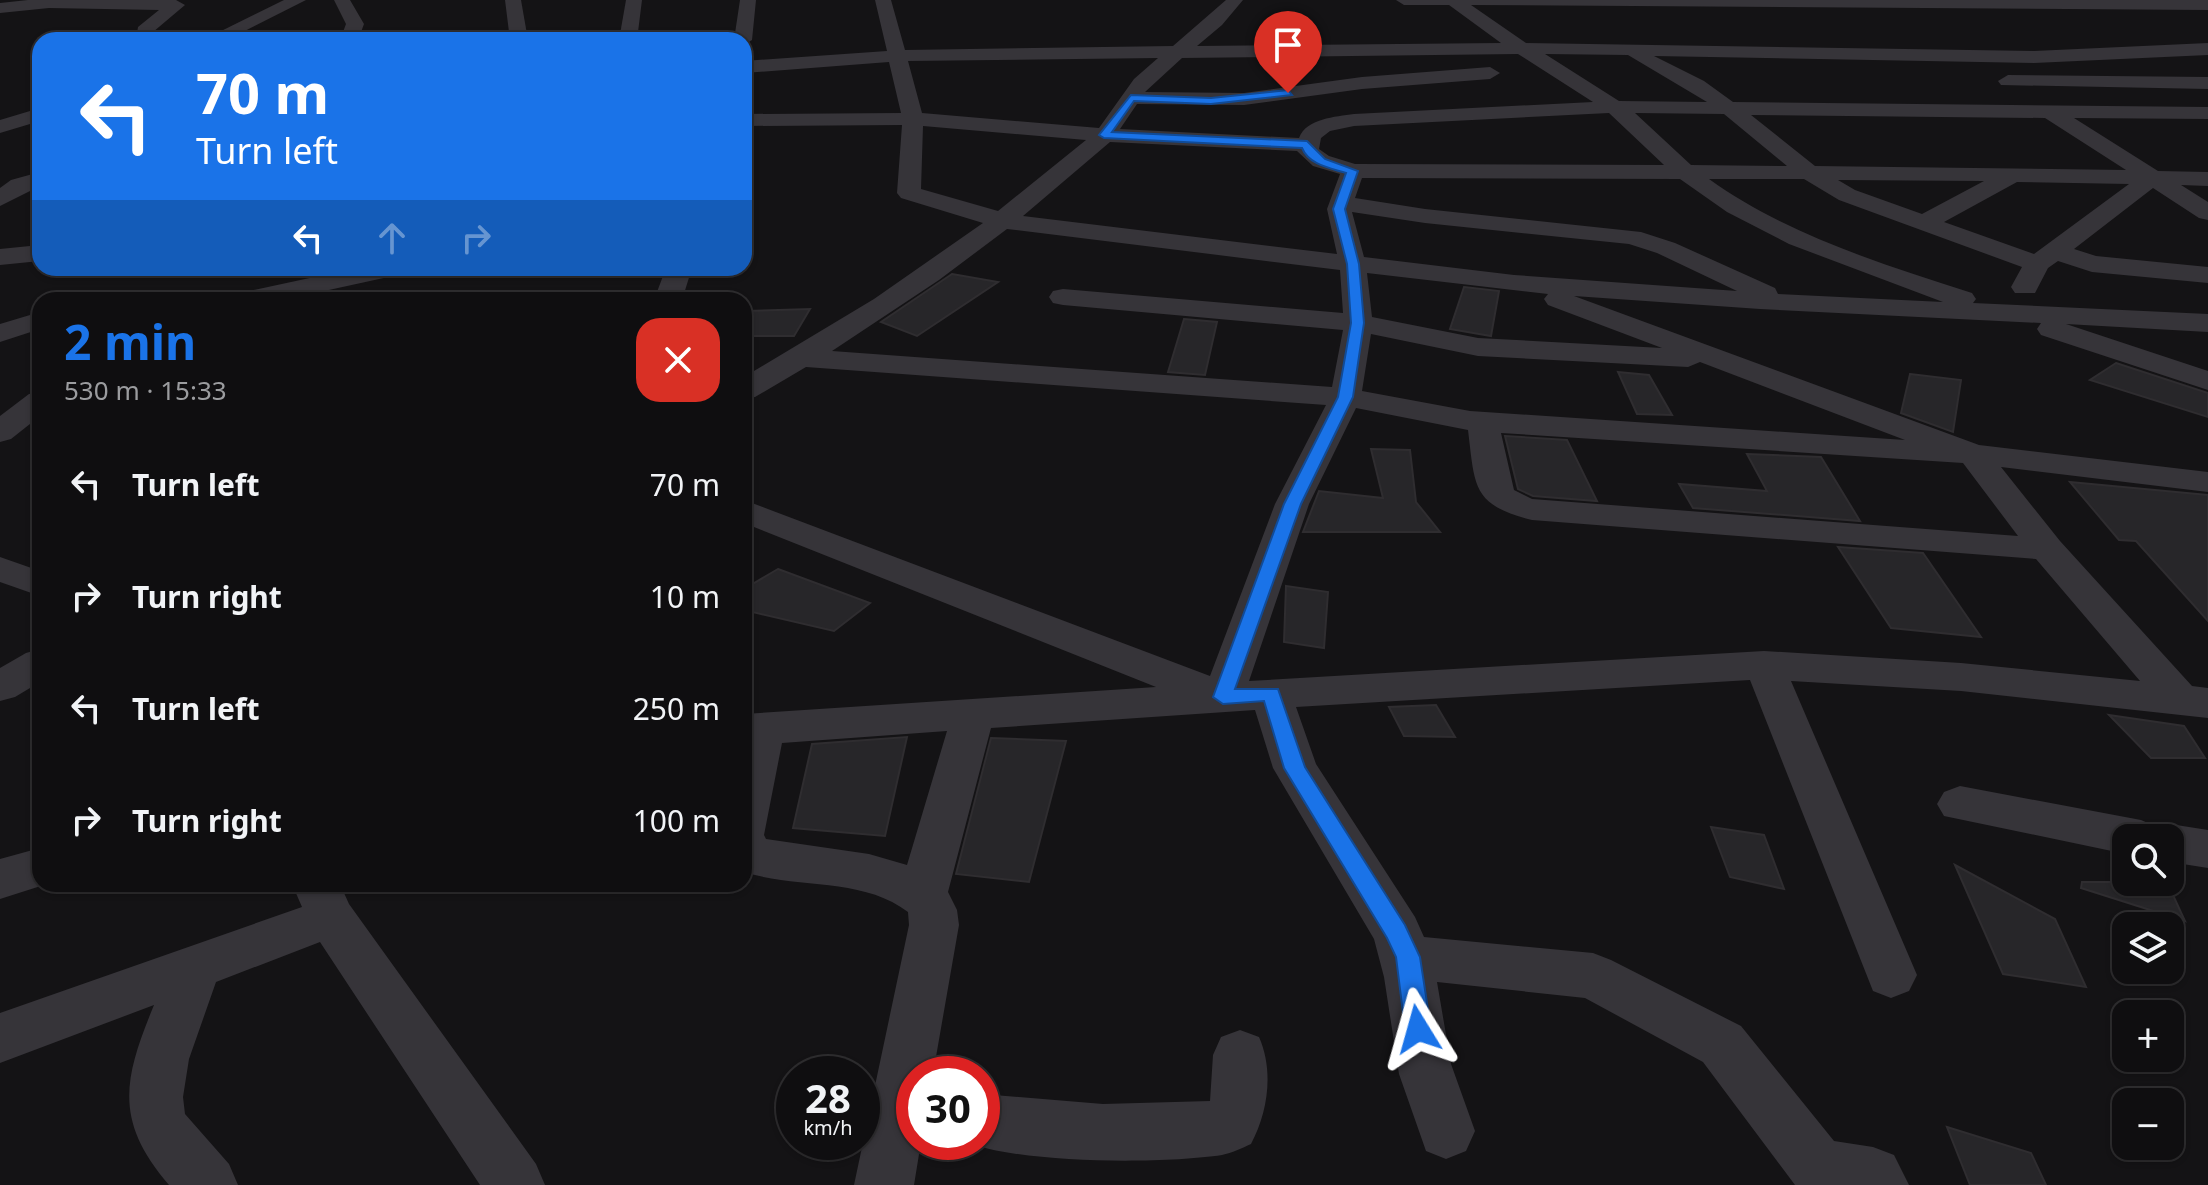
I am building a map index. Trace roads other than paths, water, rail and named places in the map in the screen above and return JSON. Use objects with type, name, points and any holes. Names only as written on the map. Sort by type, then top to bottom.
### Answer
[{"type":"street","points":[[229,32],[298,0]]},
{"type":"street","points":[[344,0],[355,24],[352,32]]},
{"type":"street","points":[[629,32],[634,0]]},
{"type":"street","points":[[744,32],[748,0]]},
{"type":"street","points":[[883,0],[913,119],[909,193],[1004,221],[1514,283],[1777,302],[2208,323]]},
{"type":"street","points":[[752,386],[803,358],[1004,221],[1104,135],[1145,78],[1221,19],[1235,0]]},
{"type":"street","points":[[1404,0],[2049,1],[2208,5]]},
{"type":"street","points":[[1454,0],[1521,48],[1614,107],[1686,172],[1736,208],[1865,266],[2208,381]]},
{"type":"street","points":[[1555,0],[1587,26],[1624,49],[1686,79],[1810,173],[1847,195],[1922,224],[2046,258],[2208,275]]},
{"type":"street","points":[[1881,0],[2208,213]]},
{"type":"street","points":[[516,1],[518,32]]},
{"type":"street","points":[[2049,1],[2101,23]]},
{"type":"street","points":[[2126,2],[2182,23]]},
{"type":"street","points":[[0,8],[49,3],[180,4]]},
{"type":"street","points":[[144,32],[180,4]]},
{"type":"street","points":[[27,24],[73,5]]},
{"type":"street","points":[[2128,35],[2208,65]]},
{"type":"street","points":[[752,66],[897,56],[1177,52],[1521,48],[2034,57],[2208,49]]},
{"type":"street","points":[[1833,53],[1858,72]]},
{"type":"street","points":[[1131,98],[1222,101],[1362,83],[1558,69]]},
{"type":"street","points":[[2005,81],[2208,83]]},
{"type":"street","points":[[1883,90],[1907,109]]},
{"type":"street","points":[[2208,113],[1614,107],[1354,120],[1323,126],[1310,135],[1307,145],[1308,151],[1321,161],[1353,171],[2208,179]]},
{"type":"street","points":[[0,127],[32,117]]},
{"type":"street","points":[[752,120],[913,119],[1104,135],[1307,145]]},
{"type":"street","points":[[1223,697],[1292,504],[1346,397],[1358,323],[1353,264],[1339,209],[1353,171]]},
{"type":"street","points":[[1922,224],[2013,175]]},
{"type":"street","points":[[2010,315],[2046,258],[2152,178]]},
{"type":"street","points":[[0,199],[19,185],[32,181]]},
{"type":"street","points":[[1341,203],[1435,218],[1632,237],[1732,277],[1777,302]]},
{"type":"street","points":[[0,257],[32,254]]},
{"type":"street","points":[[282,292],[356,276]]},
{"type":"street","points":[[380,292],[396,276]]},
{"type":"street","points":[[1514,283],[1973,454],[2047,549],[2194,702]]},
{"type":"street","points":[[1063,297],[1358,323],[1478,347],[1726,360]]},
{"type":"street","points":[[0,333],[32,323]]},
{"type":"street","points":[[803,358],[1346,397],[1483,422],[1973,454],[2208,482]]},
{"type":"street","points":[[0,432],[32,407]]},
{"type":"street","points":[[1483,422],[1500,496],[1512,504],[1532,509],[2047,549]]},
{"type":"street","points":[[752,514],[1223,697]]},
{"type":"street","points":[[0,569],[32,581]]},
{"type":"street","points":[[754,730],[1223,697],[1764,665],[1961,677],[2194,702]]},
{"type":"street","points":[[1764,665],[1891,975]]},
{"type":"street","points":[[0,687],[32,668]]},
{"type":"street","points":[[1271,694],[1295,768],[1397,932],[1408,957],[1421,1051],[1431,1092],[1446,1131]]},
{"type":"street","points":[[923,895],[973,714]]},
{"type":"street","points":[[1960,804],[2112,833]]},
{"type":"street","points":[[2184,845],[2208,849]]},
{"type":"street","points":[[752,855],[869,874],[900,882],[923,895],[934,910],[934,925],[914,1056]]},
{"type":"street","points":[[0,879],[32,869]]},
{"type":"street","points":[[0,1038],[195,968],[324,900],[515,1185]]},
{"type":"street","points":[[1408,957],[1593,976],[1722,1044],[1818,1167],[1873,1176],[1879,1185]]},
{"type":"street","points":[[195,968],[164,1054],[155,1090],[157,1115],[170,1139],[208,1185]]},
{"type":"street","points":[[1000,1123],[1071,1131],[1225,1127],[1231,1125],[1237,1114],[1240,1055]]},
{"type":"street","points":[[884,1185],[896,1144]]}]
